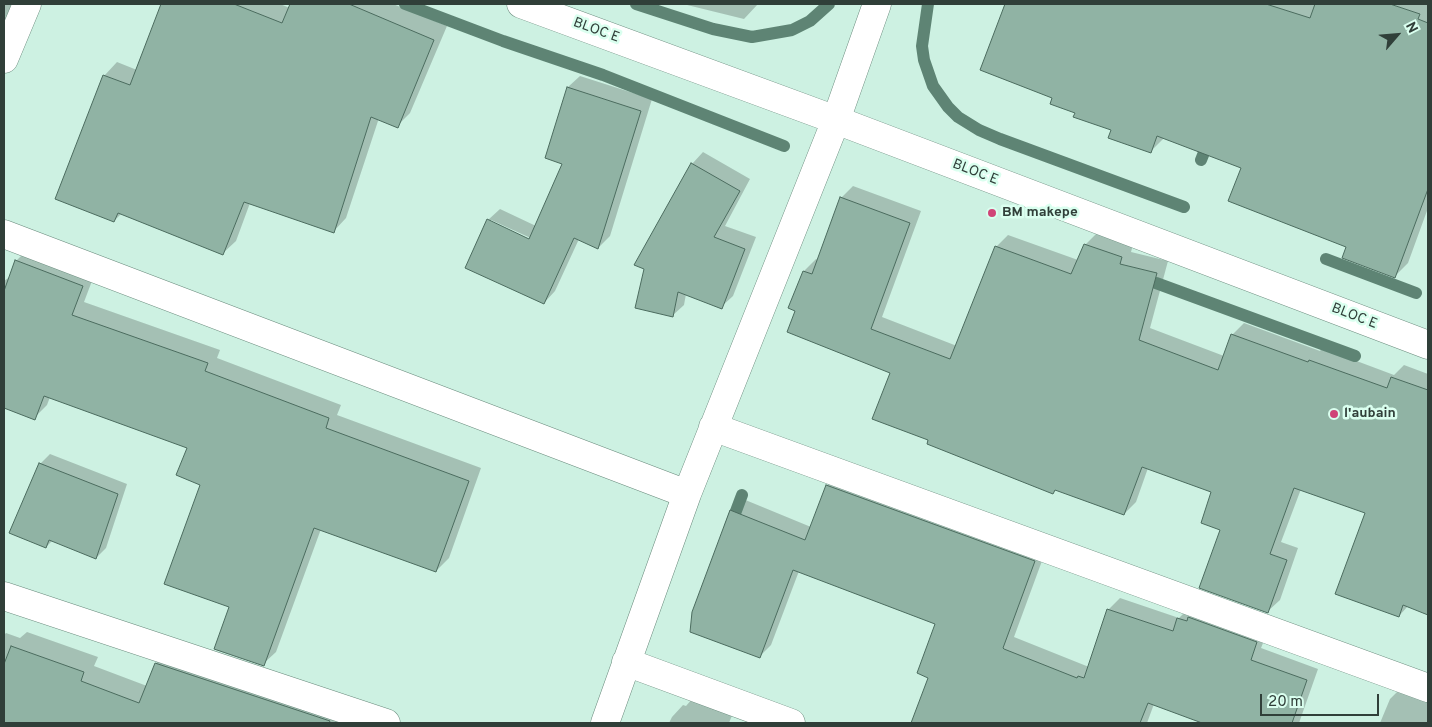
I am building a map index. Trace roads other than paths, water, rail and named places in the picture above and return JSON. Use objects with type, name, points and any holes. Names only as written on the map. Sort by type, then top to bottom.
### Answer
[{"type":"street","points":[[4,59],[27,4]]},
{"type":"street","name":"BLOC E","points":[[521,4],[836,120],[1428,345]]},
{"type":"street","points":[[605,723],[687,494],[836,120],[877,4]]},
{"type":"street","points":[[4,234],[687,494]]},
{"type":"street","points":[[713,427],[1428,688]]},
{"type":"street","points":[[4,596],[386,723]]},
{"type":"street","points":[[626,662],[791,723]]},
{"type":"waterway","points":[[405,4],[503,41],[603,75],[784,146]]},
{"type":"waterway","points":[[636,4],[713,29],[752,37],[792,30],[810,21],[829,4]]},
{"type":"waterway","points":[[928,4],[922,46],[924,60],[933,86],[948,107],[958,117],[979,130],[1000,139],[1184,207]]},
{"type":"waterway","points":[[1201,160],[1209,140]]},
{"type":"waterway","points":[[1326,259],[1416,293]]},
{"type":"waterway","points":[[1156,283],[1355,356]]},
{"type":"waterway","points":[[730,527],[742,495]]},
{"type":"place","name":"BM makepe","points":[[992,213]]},
{"type":"place","name":"l'aubain","points":[[1334,414]]}]
